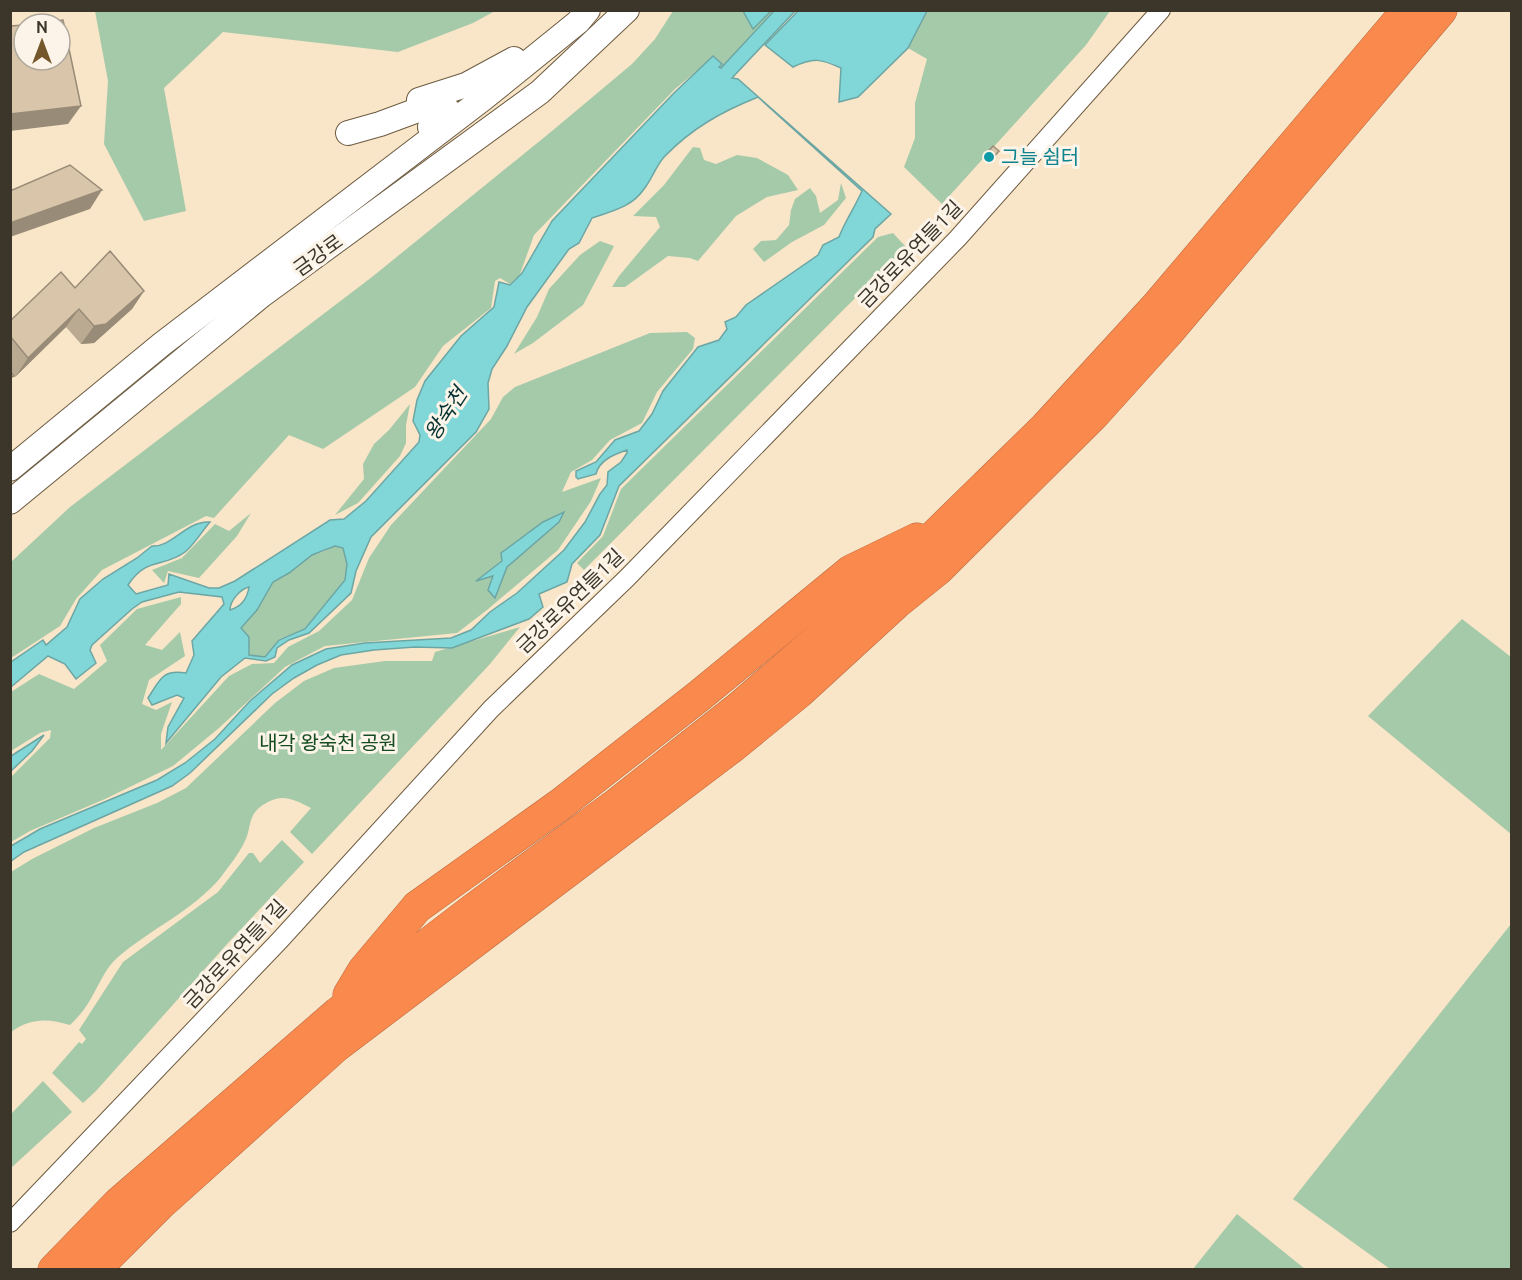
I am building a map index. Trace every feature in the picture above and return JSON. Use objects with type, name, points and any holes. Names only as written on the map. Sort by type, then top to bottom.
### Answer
[{"type":"highway","points":[[54,1269],[119,1203],[338,1013],[617,804],[740,707],[843,620],[947,524],[1045,428],[1157,306],[1408,10]]},
{"type":"highway","points":[[94,1269],[160,1204],[336,1046],[733,746],[799,692],[896,603],[937,570],[1094,414],[1174,324],[1441,10]]},
{"type":"main road","points":[[370,117],[466,85],[499,69],[519,56],[573,10]]},
{"type":"main road","name":"금강로","points":[[10,469],[162,344],[484,98],[578,22],[588,10]]},
{"type":"main road","name":"금강로","points":[[10,502],[262,295],[540,92],[627,10]]},
{"type":"main road","points":[[162,344],[296,225],[413,137],[435,124],[449,111],[442,104],[426,107],[348,133]]},
{"type":"street","name":"금강로유연들1길","points":[[10,1223],[280,940],[491,709],[627,578],[958,238],[1161,10]]},
{"type":"green space","points":[[95,10],[495,11],[473,23],[398,52],[223,32],[164,88],[186,211],[144,221],[104,144],[108,81]]},
{"type":"green space","points":[[673,11],[743,11],[753,29],[771,11],[774,11],[721,68],[719,67],[722,64],[713,57],[675,89],[534,235],[520,274],[510,284],[500,278],[495,281],[491,308],[443,346],[415,387],[323,449],[289,435],[214,518],[206,516],[102,570],[76,599],[60,626],[11,658],[11,562],[70,507],[372,277],[552,131],[632,64],[655,39]]},
{"type":"green space","points":[[927,11],[1110,11],[1086,45],[942,204],[904,167],[915,138],[915,103],[927,59],[908,48]]},
{"type":"green space","points":[[693,147],[700,148],[704,160],[716,164],[737,155],[757,158],[788,175],[798,190],[767,197],[736,216],[698,261],[668,256],[625,287],[612,287],[660,227],[656,217],[633,216],[664,185]]},
{"type":"green space","points":[[841,183],[846,198],[824,225],[792,242],[764,262],[753,249],[761,241],[776,240],[789,225],[795,199],[810,188],[816,196],[820,213],[838,200]]},
{"type":"green space","points":[[893,233],[906,247],[584,570],[577,563],[603,536],[621,489],[878,237]]},
{"type":"green space","points":[[600,241],[614,246],[583,305],[533,343],[514,354],[537,317],[549,289],[580,255]]},
{"type":"green space","points":[[687,332],[695,338],[693,349],[657,392],[642,423],[610,440],[592,460],[571,472],[562,492],[601,478],[591,501],[558,550],[457,633],[325,646],[285,667],[219,728],[173,766],[105,799],[30,831],[11,842],[11,777],[50,738],[51,730],[40,733],[11,751],[11,692],[39,674],[74,689],[107,661],[100,645],[137,609],[181,597],[181,604],[145,645],[162,650],[180,632],[185,656],[149,680],[142,704],[156,710],[172,702],[161,734],[161,750],[229,676],[252,664],[274,663],[288,647],[319,631],[352,600],[369,558],[391,525],[491,419],[503,397],[515,387],[650,333]]},
{"type":"green space","points":[[410,404],[406,425],[406,443],[400,456],[358,503],[335,515],[364,479],[363,464],[374,444]]},
{"type":"green space","points":[[251,513],[237,536],[199,578],[168,571],[164,583],[152,570],[182,558],[215,524],[229,531]]},
{"type":"green space","points":[[335,546],[343,548],[347,564],[345,580],[305,629],[279,639],[265,657],[249,655],[249,637],[241,628],[257,610],[273,582],[312,555]]},
{"type":"green space","points":[[1462,619],[1511,657],[1511,834],[1368,716]]},
{"type":"green space","name":"내각 왕숙천 공원","points":[[520,627],[490,664],[312,854],[290,832],[311,808],[285,798],[268,802],[256,811],[244,843],[221,877],[198,900],[117,958],[85,1008],[70,1025],[54,1021],[39,1021],[25,1024],[11,1032],[11,872],[94,828],[157,803],[186,788],[275,703],[304,681],[334,668],[385,661],[432,661],[435,652]]},
{"type":"green space","points":[[282,840],[304,862],[83,1103],[52,1073],[79,1042],[82,1044],[86,1039],[79,1030],[123,962],[218,892],[249,853],[253,853],[260,863]]},
{"type":"green space","points":[[1511,924],[1511,1269],[1390,1269],[1293,1199]]},
{"type":"green space","points":[[43,1081],[72,1112],[11,1168],[11,1114]]},
{"type":"green space","points":[[1237,1214],[1305,1269],[1193,1269]]},
{"type":"water","points":[[743,11],[771,11],[753,29]]},
{"type":"water","name":"왕숙천","points":[[774,11],[795,11],[732,78],[738,79],[891,214],[875,229],[873,237],[619,486],[600,535],[572,564],[567,582],[539,594],[543,607],[529,619],[452,648],[415,647],[374,650],[341,655],[317,665],[272,694],[190,773],[172,786],[24,852],[11,861],[11,846],[40,829],[157,780],[185,763],[215,739],[250,701],[292,665],[326,649],[365,643],[451,638],[471,630],[490,612],[517,593],[564,550],[585,522],[607,485],[608,472],[621,462],[627,450],[604,461],[596,474],[578,479],[576,471],[596,462],[615,440],[639,431],[652,414],[663,391],[698,347],[719,340],[727,329],[725,322],[736,317],[746,305],[818,255],[823,245],[839,237],[862,191],[758,97],[719,115],[696,129],[664,157],[647,185],[634,200],[621,208],[592,218],[579,243],[569,249],[527,307],[492,369],[488,383],[489,409],[476,432],[371,537],[356,571],[351,593],[309,633],[289,640],[277,648],[275,657],[266,661],[245,658],[221,677],[166,743],[168,727],[184,698],[177,695],[152,705],[148,698],[162,677],[178,672],[186,673],[194,655],[192,641],[224,604],[222,597],[179,592],[142,602],[92,645],[90,650],[96,663],[76,679],[65,664],[48,656],[11,687],[11,662],[43,640],[46,645],[67,627],[80,599],[103,579],[152,546],[166,543],[194,525],[210,522],[185,552],[142,570],[128,585],[136,594],[168,585],[169,574],[209,588],[219,588],[235,581],[330,520],[344,519],[366,501],[419,442],[420,435],[413,421],[417,400],[425,381],[461,336],[494,307],[499,282],[510,285],[522,273],[552,221],[673,94],[713,56],[722,64],[719,67],[721,68]],"holes":[[[335,546],[343,548],[347,564],[345,580],[305,629],[279,640],[265,657],[249,655],[249,637],[241,628],[257,610],[273,582],[312,555]],[[249,587],[243,601],[230,610],[236,596]]]},
{"type":"water","points":[[798,11],[927,11],[908,48],[858,97],[839,102],[841,68],[817,60],[793,67],[765,45]]},
{"type":"water","points":[[564,512],[559,522],[507,567],[495,598],[488,590],[493,576],[476,581],[502,561],[501,553],[543,522]]},
{"type":"water","points":[[44,735],[32,751],[11,771],[11,756]]},
{"type":"building","points":[[10,26],[12,26],[12,72],[72,72],[72,63],[81,106],[10,114]]},
{"type":"building","points":[[993,146],[999,151],[992,159],[986,154]]},
{"type":"building","points":[[70,165],[102,190],[10,223],[10,191]]},
{"type":"building","points":[[110,251],[144,291],[106,324],[94,326],[79,309],[28,358],[10,336],[10,321],[61,272],[75,288]]},
{"type":"place","name":"그늘 쉼터","points":[[989,157]]}]
